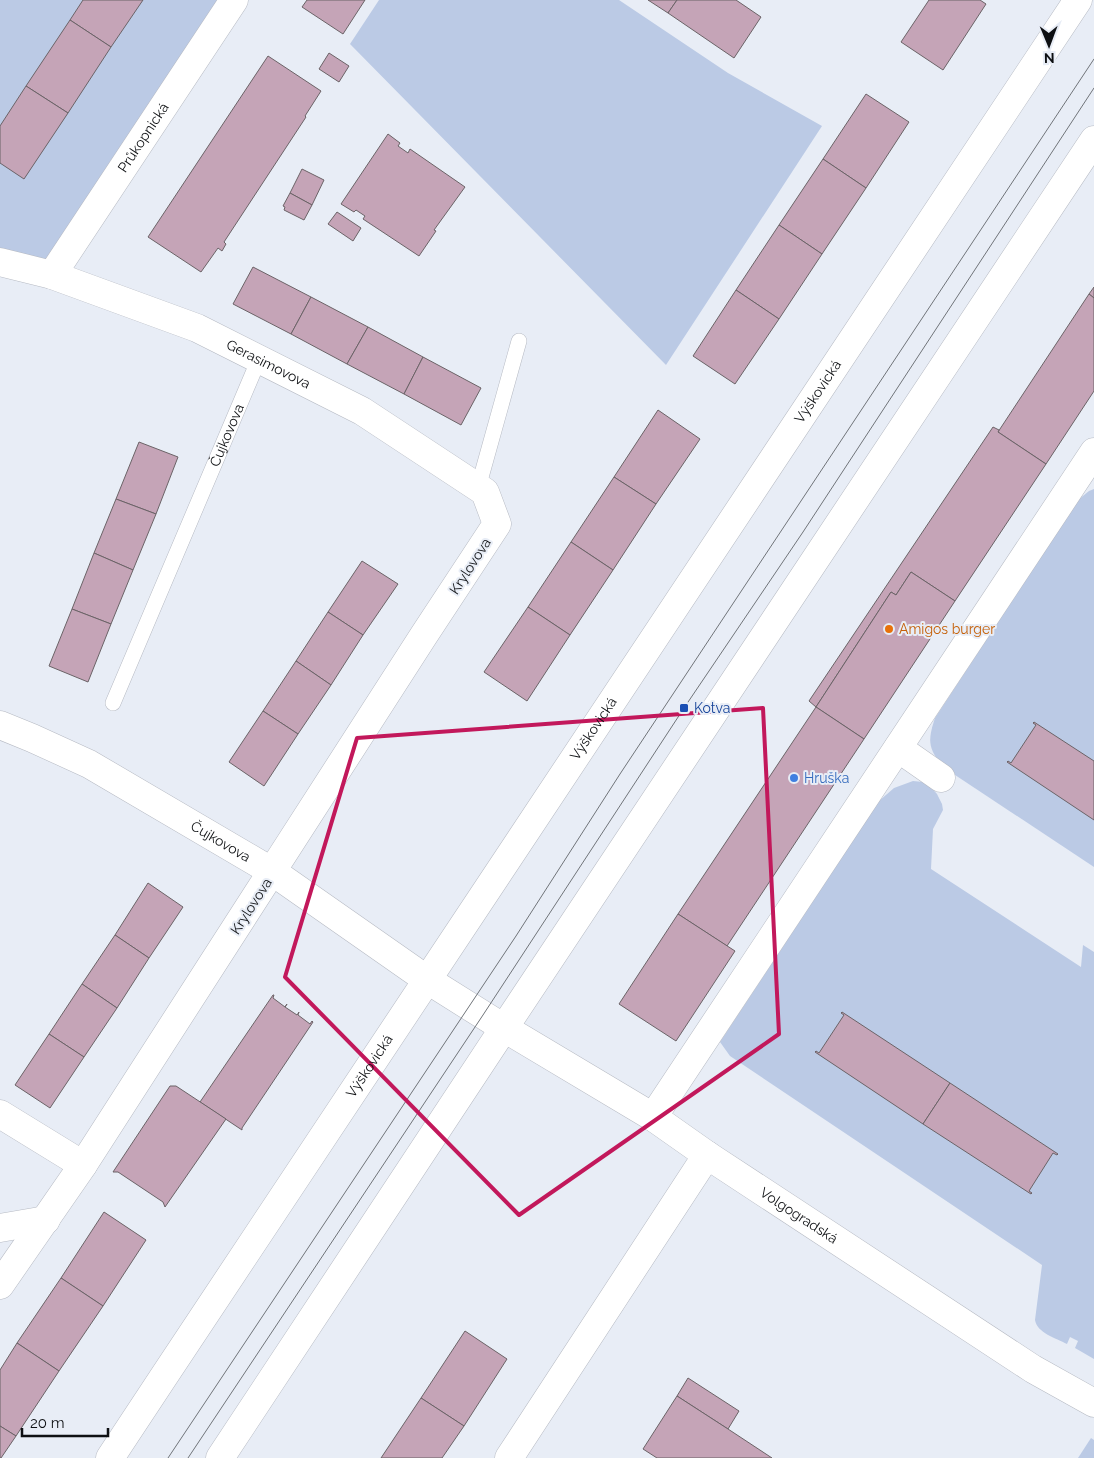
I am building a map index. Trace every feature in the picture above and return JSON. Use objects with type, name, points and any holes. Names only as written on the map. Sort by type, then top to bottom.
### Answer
[{"type":"street","name":"Výškovická","points":[[110,1458],[426,979],[1078,0]]},
{"type":"street","name":"Průkopnická","points":[[52,275],[230,1]]},
{"type":"street","points":[[220,1458],[1094,140]]},
{"type":"street","name":"Gerasimovova","points":[[0,262],[52,275],[197,328],[362,411],[485,492],[497,524]]},
{"type":"street","points":[[653,1117],[1093,456]]},
{"type":"street","name":"Krylovova","points":[[0,1285],[83,1166],[497,524]]},
{"type":"street","name":"Čujkovova","points":[[0,725],[89,764],[273,872],[426,979],[504,1028]]},
{"type":"street","points":[[898,748],[941,778]]},
{"type":"street","name":"Volgogradská","points":[[504,1028],[653,1117],[1032,1369],[1093,1403]]},
{"type":"street","points":[[0,1114],[83,1166]]},
{"type":"street","points":[[510,1458],[707,1154]]},
{"type":"street","points":[[0,1228],[46,1220]]},
{"type":"lane","points":[[478,488],[519,342]]},
{"type":"lane","name":"Čujkovova","points":[[113,703],[259,359]]},
{"type":"highlighted area","points":[[763,708],[779,1034],[519,1215],[285,977],[357,738]]},
{"type":"shaded area","points":[[0,0],[226,0],[52,275],[0,262]]},
{"type":"shaded area","points":[[379,0],[619,0],[728,73],[822,126],[666,365],[350,44]]},
{"type":"shaded area","points":[[1094,489],[1094,867],[946,769],[932,751],[930,740],[935,718],[1078,500]]},
{"type":"shaded area","points":[[913,781],[923,782],[930,786],[942,804],[943,810],[933,829],[931,869],[1081,967],[1083,945],[1094,952],[1094,1359],[1075,1348],[1078,1341],[1070,1337],[1067,1344],[1043,1332],[1036,1325],[1042,1265],[730,1056],[720,1042],[879,801],[894,788]]},
{"type":"shaded area","points":[[1091,1438],[1094,1440],[1094,1458],[1078,1458]]},
{"type":"building","points":[[83,0],[143,0],[111,47],[70,20]]},
{"type":"building","points":[[307,0],[365,0],[343,34],[302,7]]},
{"type":"building","points":[[648,0],[677,0],[668,13]]},
{"type":"building","points":[[677,0],[736,0],[761,17],[734,58],[668,13]]},
{"type":"building","points":[[929,0],[980,0],[986,4],[943,70],[901,42]]},
{"type":"building","points":[[70,20],[111,47],[68,113],[26,86]]},
{"type":"building","points":[[329,53],[349,66],[339,82],[319,69]]},
{"type":"building","points":[[268,56],[321,91],[224,242],[226,244],[222,251],[218,248],[201,272],[148,237]]},
{"type":"building","points":[[26,86],[68,113],[24,179],[0,163],[0,126]]},
{"type":"building","points":[[866,94],[909,122],[866,188],[823,159]]},
{"type":"building","points":[[388,134],[400,143],[398,146],[408,153],[410,149],[465,187],[434,230],[436,231],[419,256],[363,219],[365,216],[356,210],[354,212],[341,204]]},
{"type":"building","points":[[823,159],[866,188],[822,254],[779,225]]},
{"type":"building","points":[[302,169],[324,180],[312,205],[290,193]]},
{"type":"building","points":[[290,193],[312,205],[304,220],[284,210],[285,207],[283,206]]},
{"type":"building","points":[[337,212],[361,228],[353,241],[328,224]]},
{"type":"building","points":[[779,225],[822,254],[779,319],[736,290]]},
{"type":"building","points":[[253,267],[311,297],[291,334],[233,304]]},
{"type":"building","points":[[1094,287],[1094,298],[1089,294]]},
{"type":"building","points":[[736,290],[779,319],[735,384],[693,356]]},
{"type":"building","points":[[1089,294],[1094,298],[1094,391],[1046,464],[998,432]]},
{"type":"building","points":[[311,297],[368,327],[347,364],[291,334]]},
{"type":"building","points":[[368,327],[423,357],[404,394],[347,364]]},
{"type":"building","points":[[423,357],[481,388],[461,425],[404,394]]},
{"type":"building","points":[[658,410],[700,439],[656,504],[614,477]]},
{"type":"building","points":[[993,427],[1046,464],[955,601],[911,572],[896,595],[891,592],[816,707],[809,701]]},
{"type":"building","points":[[139,442],[178,457],[156,514],[116,499]]},
{"type":"building","points":[[614,477],[656,504],[613,570],[571,542]]},
{"type":"building","points":[[116,499],[156,514],[133,570],[94,553]]},
{"type":"building","points":[[571,542],[613,570],[570,635],[528,607]]},
{"type":"building","points":[[94,553],[133,570],[111,624],[72,609]]},
{"type":"building","points":[[362,561],[398,584],[363,635],[328,612]]},
{"type":"building","points":[[911,572],[955,601],[864,739],[816,707],[891,592],[896,595]]},
{"type":"building","points":[[528,607],[570,635],[527,701],[484,672]]},
{"type":"building","points":[[72,609],[111,624],[88,682],[49,666]]},
{"type":"building","points":[[328,612],[363,635],[331,685],[296,661]]},
{"type":"building","points":[[296,661],[331,685],[298,734],[263,711]]},
{"type":"building","points":[[816,707],[864,739],[727,946],[678,914]]},
{"type":"building","points":[[263,711],[298,734],[264,786],[229,762]]},
{"type":"building","points":[[1034,722],[1094,761],[1094,820],[1007,762],[1011,763],[1036,725]]},
{"type":"building","points":[[148,883],[183,907],[149,958],[115,935]]},
{"type":"building","points":[[678,914],[735,951],[676,1041],[619,1004]]},
{"type":"building","points":[[115,935],[149,958],[117,1008],[82,984]]},
{"type":"building","points":[[82,984],[117,1008],[84,1057],[49,1034]]},
{"type":"building","points":[[273,995],[273,998],[297,1015],[299,1012],[298,1015],[310,1024],[313,1022],[242,1130],[200,1102]]},
{"type":"building","points":[[842,1012],[950,1083],[923,1124],[815,1052],[819,1053],[844,1015]]},
{"type":"building","points":[[49,1034],[84,1057],[50,1108],[15,1085]]},
{"type":"building","points":[[950,1083],[1058,1154],[1053,1153],[1029,1191],[1031,1194],[923,1124]]},
{"type":"building","points":[[170,1086],[176,1086],[226,1119],[165,1207],[163,1202],[118,1172],[113,1172]]},
{"type":"building","points":[[104,1212],[146,1240],[103,1306],[61,1278]]},
{"type":"building","points":[[61,1278],[103,1306],[59,1371],[17,1343]]},
{"type":"building","points":[[465,1331],[507,1359],[464,1426],[421,1398]]},
{"type":"building","points":[[17,1343],[59,1371],[16,1436],[0,1426],[0,1370]]},
{"type":"building","points":[[688,1378],[739,1411],[728,1429],[677,1396]]},
{"type":"building","points":[[677,1396],[772,1458],[657,1458],[643,1449]]},
{"type":"building","points":[[421,1398],[464,1426],[442,1458],[381,1458]]},
{"type":"building","points":[[0,1426],[16,1436],[1,1458],[0,1458]]},
{"type":"tram line","points":[[168,1458],[516,936],[620,774],[1094,59]]},
{"type":"tram line","points":[[188,1458],[483,1015],[684,708],[803,532],[1094,88]]},
{"type":"place","name":"Amigos burger","points":[[889,629]]},
{"type":"place","name":"Kotva","points":[[684,708]]},
{"type":"place","name":"Hruška","points":[[794,778]]}]
